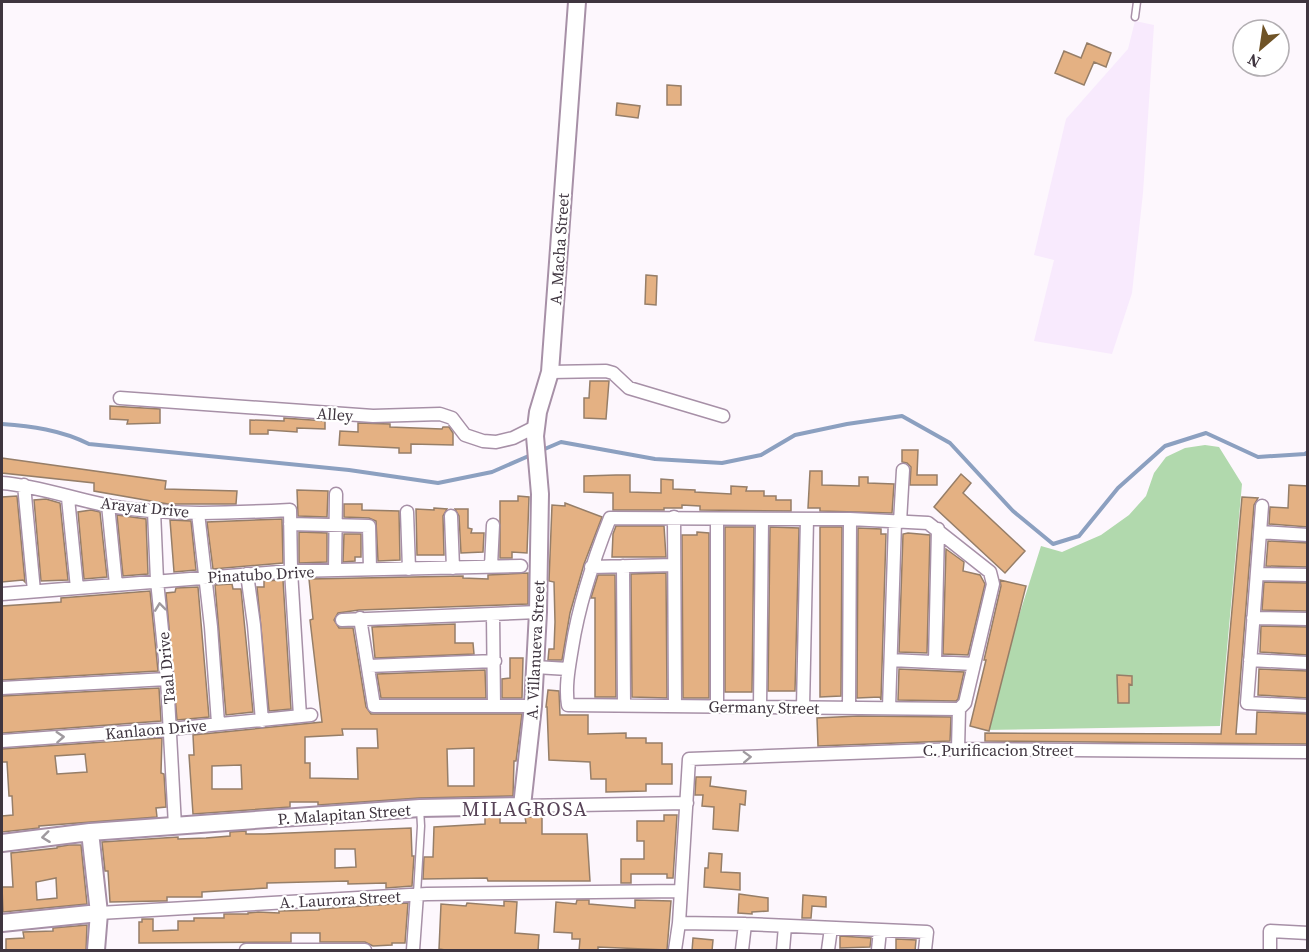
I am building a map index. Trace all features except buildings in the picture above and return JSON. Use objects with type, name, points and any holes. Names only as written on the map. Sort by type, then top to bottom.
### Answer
[{"type":"street","name":"A. Macha Street","points":[[540,494],[536,431],[538,412],[550,372],[577,2]]},
{"type":"street","points":[[550,372],[606,371],[613,373],[629,388],[723,416]]},
{"type":"street","name":"Alley","points":[[120,398],[373,416],[440,414],[452,418],[465,435],[483,441],[496,442],[536,431]]},
{"type":"street","points":[[889,708],[898,522],[903,470]]},
{"type":"street","name":"Arayat Drive","points":[[2,483],[24,485],[68,498],[154,511],[198,513],[290,510],[290,524]]},
{"type":"street","points":[[24,485],[34,591]]},
{"type":"street","points":[[335,570],[336,494]]},
{"type":"street","name":"A. Villanueva Street","points":[[522,806],[533,706],[538,612],[540,494]]},
{"type":"street","points":[[68,498],[77,588]]},
{"type":"street","points":[[108,505],[116,585]]},
{"type":"street","points":[[1262,506],[1247,703],[1308,706]]},
{"type":"street","name":"Taal Drive","points":[[154,511],[175,826]]},
{"type":"street","points":[[407,512],[410,569]]},
{"type":"street","points":[[198,513],[218,723]]},
{"type":"street","points":[[451,516],[453,568]]},
{"type":"street","points":[[674,517],[675,706]]},
{"type":"street","points":[[535,668],[568,669],[577,614],[591,567],[610,518],[850,519],[928,522],[990,572],[993,584],[965,703],[959,709],[958,749]]},
{"type":"street","points":[[717,519],[717,706]]},
{"type":"street","points":[[760,706],[762,519]]},
{"type":"street","points":[[803,707],[807,519]]},
{"type":"street","points":[[849,707],[850,519]]},
{"type":"street","points":[[291,571],[290,524],[369,526],[370,569]]},
{"type":"street","points":[[491,566],[493,525]]},
{"type":"street","points":[[935,662],[938,529]]},
{"type":"street","points":[[1260,532],[1308,535]]},
{"type":"street","points":[[591,567],[674,565]]},
{"type":"street","name":"Pinatubo Drive","points":[[2,594],[291,571],[521,566]]},
{"type":"street","points":[[623,566],[624,705]]},
{"type":"street","name":"Kanlaon Drive","points":[[2,741],[170,729],[306,716],[291,571]]},
{"type":"street","points":[[248,574],[262,721]]},
{"type":"street","points":[[1257,574],[1308,575]]},
{"type":"street","points":[[342,620],[538,612]]},
{"type":"street","points":[[494,614],[494,706]]},
{"type":"street","points":[[360,618],[374,706],[533,706]]},
{"type":"street","points":[[1253,618],[1308,619]]},
{"type":"street","points":[[891,660],[974,664]]},
{"type":"street","points":[[1250,660],[1308,663]]},
{"type":"street","points":[[369,666],[495,661]]},
{"type":"street","name":"Germany Street","points":[[568,669],[568,705],[959,709]]},
{"type":"street","points":[[2,688],[167,679]]},
{"type":"street","name":"C. Purificacion Street","points":[[687,803],[689,759],[958,749],[1308,752]]},
{"type":"street","points":[[675,951],[687,803]]},
{"type":"street","name":"P. Malapitan Street","points":[[2,843],[90,832],[420,808],[687,803]]},
{"type":"street","points":[[90,832],[99,913],[96,951]]},
{"type":"street","name":"A. Laurora Street","points":[[2,923],[99,913],[417,894],[680,891]]},
{"type":"street","points":[[413,951],[417,894]]},
{"type":"street","points":[[679,923],[927,932],[925,951]]},
{"type":"street","points":[[742,951],[745,924]]},
{"type":"street","points":[[783,951],[785,926]]},
{"type":"street","points":[[828,951],[831,928]]},
{"type":"street","points":[[878,951],[880,930]]},
{"type":"street","points":[[1270,951],[1270,931],[1308,933]]},
{"type":"street","points":[[246,951],[365,951]]},
{"type":"lane","points":[[1135,17],[1137,2]]},
{"type":"lane","points":[[417,894],[420,808]]},
{"type":"shaded area","points":[[1135,21],[1154,25],[1143,193],[1132,293],[1112,354],[1034,341],[1054,260],[1034,255],[1066,119],[1128,49]]},
{"type":"green space","points":[[1205,445],[1219,447],[1242,484],[1220,726],[983,730],[1041,546],[1062,552],[1101,535],[1129,515],[1146,496],[1154,473],[1166,457],[1185,448]]},
{"type":"waterway","points":[[540,451],[561,442],[655,459],[722,463],[761,455],[795,435],[902,416],[950,443],[1013,511],[1053,544],[1079,536],[1118,488],[1165,446],[1206,433],[1258,457],[1308,452]]},
{"type":"waterway","points":[[2,424],[68,435],[89,444],[349,470],[438,483],[492,472],[531,455]]},
{"type":"district","name":"MILAGROSA","points":[[525,809]]}]
